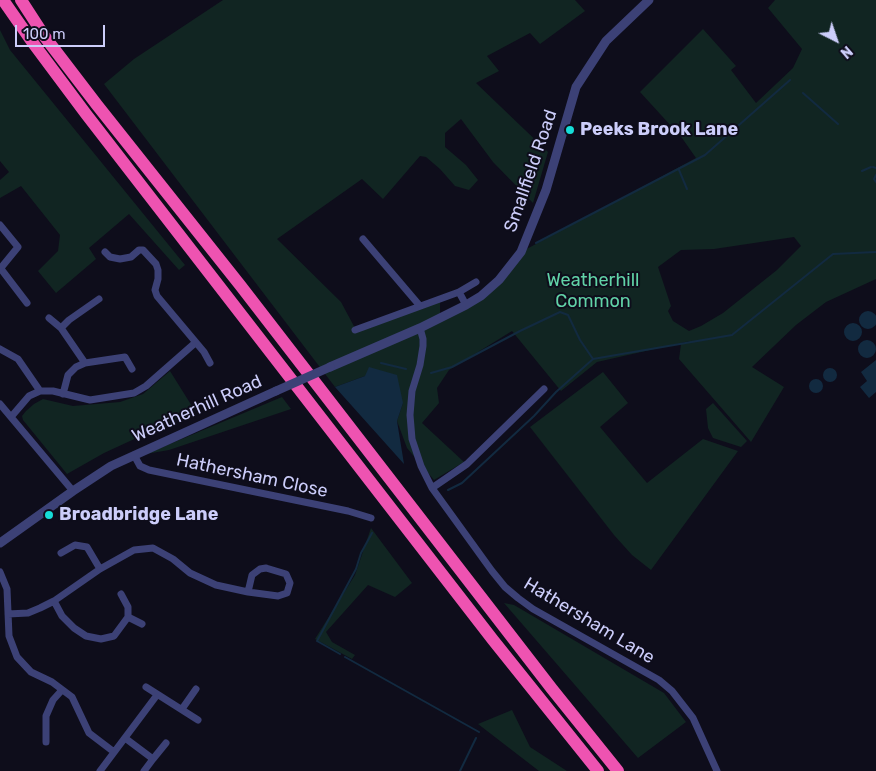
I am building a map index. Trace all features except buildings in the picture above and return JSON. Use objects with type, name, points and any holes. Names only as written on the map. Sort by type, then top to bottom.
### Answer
[{"type":"highway","points":[[3,0],[92,122],[493,640],[598,771]]},
{"type":"highway","points":[[21,0],[46,37],[98,105],[246,292],[552,689],[618,771]]},
{"type":"street","name":"Smallfield Road","points":[[420,328],[481,296],[499,280],[521,252],[546,190],[576,87],[606,41],[649,0]]},
{"type":"street","points":[[0,225],[18,247],[0,269],[15,293],[27,303]]},
{"type":"street","points":[[363,240],[420,306]]},
{"type":"street","points":[[105,252],[110,257],[120,260],[131,257],[139,250],[143,250],[156,264],[158,270],[155,290],[157,296],[204,352],[210,363]]},
{"type":"street","points":[[355,330],[459,292],[476,282]]},
{"type":"street","points":[[459,292],[466,305]]},
{"type":"street","points":[[61,328],[69,320],[99,299]]},
{"type":"street","points":[[49,318],[61,328],[85,364]]},
{"type":"street","name":"Weatherhill Road","points":[[0,543],[111,466],[420,328]]},
{"type":"street","name":"Hathersham Lane","points":[[420,328],[423,346],[420,365],[412,391],[410,415],[412,439],[421,466],[432,488],[492,570],[518,598],[533,609],[659,680],[672,691],[693,718],[717,771]]},
{"type":"street","points":[[11,417],[29,396],[40,391],[47,390],[81,400],[134,393],[146,386],[195,343]]},
{"type":"street","points":[[0,349],[18,359],[40,391]]},
{"type":"street","points":[[63,394],[68,375],[76,367],[125,357],[132,369]]},
{"type":"street","points":[[432,488],[469,462],[544,389]]},
{"type":"street","points":[[0,404],[73,491]]},
{"type":"street","name":"Hathersham Close","points":[[134,455],[140,466],[149,470],[348,511],[371,518]]},
{"type":"street","points":[[61,553],[75,545],[87,547],[100,569]]},
{"type":"street","points":[[8,614],[28,613],[54,601],[100,569],[134,550],[152,548],[172,559],[190,573],[216,585],[248,592],[278,596],[283,595],[290,588],[289,578],[282,572],[266,568],[260,569],[252,575],[248,592]]},
{"type":"street","points":[[0,572],[2,582],[7,589],[9,636],[17,657],[31,672],[52,682],[72,696],[89,733],[114,752]]},
{"type":"street","points":[[54,601],[62,616],[74,628],[86,636],[101,639],[114,636],[128,617],[128,607],[121,594]]},
{"type":"street","points":[[128,617],[142,624]]},
{"type":"street","points":[[146,687],[198,720]]},
{"type":"street","points":[[182,709],[196,689]]},
{"type":"street","points":[[46,742],[46,716],[53,700],[62,690]]},
{"type":"street","points":[[100,771],[157,694]]},
{"type":"street","points":[[125,738],[152,758]]},
{"type":"street","points":[[144,771],[152,758],[166,743]]},
{"type":"green space","name":"Weatherhill Common","points":[[223,0],[575,0],[585,11],[540,44],[530,33],[487,56],[499,71],[476,83],[548,152],[533,203],[493,162],[461,119],[445,133],[445,147],[466,165],[478,180],[469,190],[455,186],[426,157],[420,156],[383,199],[362,179],[277,239],[341,302],[356,330],[440,299],[440,317],[481,296],[521,252],[696,158],[682,138],[640,92],[703,29],[736,66],[731,70],[756,103],[793,68],[802,49],[768,8],[775,0],[876,0],[876,279],[826,302],[796,325],[752,367],[784,387],[751,442],[679,359],[681,344],[690,341],[597,362],[561,391],[512,331],[449,370],[437,388],[439,403],[422,423],[464,462],[434,480],[407,448],[397,421],[403,403],[365,376],[335,387],[104,84],[134,59]],"holes":[[[794,237],[801,246],[777,270],[723,313],[701,326],[689,331],[673,321],[668,311],[671,306],[658,267],[681,250],[714,249]]]},
{"type":"green space","points":[[0,30],[10,50],[185,265],[179,270],[129,214],[89,248],[96,259],[56,293],[38,271],[58,251],[60,235],[21,186],[0,198],[0,180],[9,172],[0,161]]},
{"type":"green space","points":[[170,371],[195,411],[104,453],[67,474],[23,420],[22,416],[26,411],[43,399],[73,406],[120,402],[143,394]]},
{"type":"green space","points":[[603,372],[628,403],[600,427],[647,483],[703,439],[738,451],[651,570],[632,555],[614,535],[530,427]]},
{"type":"green space","points":[[282,397],[291,409],[169,450],[146,454]]},
{"type":"green space","points":[[713,403],[747,441],[741,447],[713,438],[708,428],[706,409]]},
{"type":"green space","points":[[371,528],[412,583],[395,597],[368,585],[326,632],[332,642],[355,655],[352,659],[315,639],[355,575]]},
{"type":"green space","points":[[504,603],[514,605],[664,693],[686,722],[638,758]]},
{"type":"green space","points":[[512,710],[530,747],[567,771],[539,771],[478,724]]},
{"type":"water","points":[[868,311],[874,314],[877,320],[874,326],[868,329],[862,326],[859,320],[862,314]]},
{"type":"water","points":[[853,323],[859,326],[862,332],[859,338],[853,341],[847,338],[844,332],[847,326]]},
{"type":"water","points":[[867,340],[873,343],[876,349],[873,355],[867,358],[861,355],[858,349],[861,343]]},
{"type":"water","points":[[876,360],[876,392],[869,398],[860,387],[867,381],[861,372]]},
{"type":"water","points":[[369,367],[397,375],[403,403],[397,421],[404,464],[335,387],[365,376]]},
{"type":"water","points":[[830,368],[835,370],[837,375],[835,380],[830,382],[825,380],[823,375],[825,370]]},
{"type":"water","points":[[816,379],[821,381],[823,386],[821,391],[816,393],[811,391],[809,386],[811,381]]},
{"type":"waterway","points":[[536,243],[705,155],[790,80]]},
{"type":"waterway","points":[[803,93],[838,124]]},
{"type":"waterway","points":[[862,171],[871,167]]},
{"type":"waterway","points":[[679,170],[687,189]]},
{"type":"waterway","points":[[876,175],[874,179],[876,182]]},
{"type":"waterway","points":[[448,490],[462,483],[593,359],[732,335],[833,254],[876,252]]},
{"type":"waterway","points":[[431,373],[452,367],[560,312],[568,315],[580,340],[593,359]]},
{"type":"waterway","points":[[381,363],[406,369]]},
{"type":"waterway","points":[[340,654],[317,641],[356,569],[361,553],[372,533]]},
{"type":"waterway","points":[[345,657],[479,732]]},
{"type":"waterway","points":[[460,771],[476,738]]},
{"type":"place","name":"Peeks Brook Lane","points":[[570,130]]},
{"type":"place","name":"Broadbridge Lane","points":[[49,515]]}]
